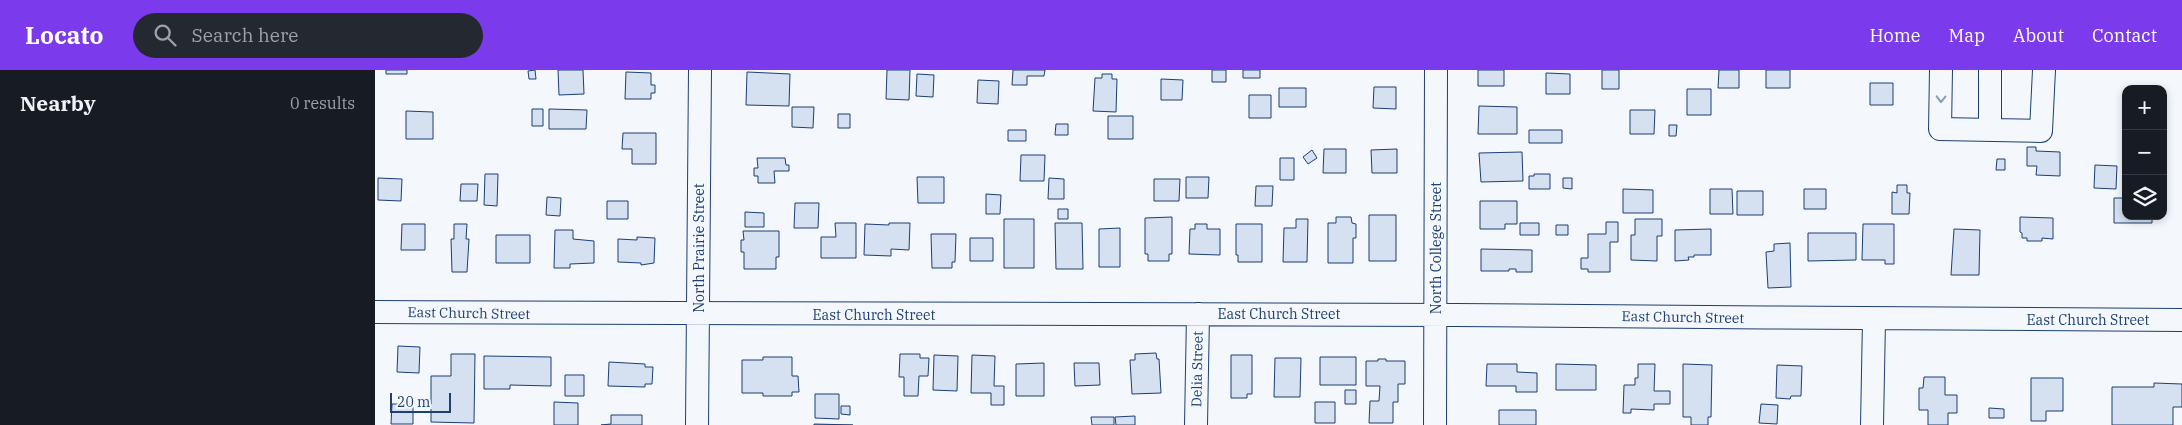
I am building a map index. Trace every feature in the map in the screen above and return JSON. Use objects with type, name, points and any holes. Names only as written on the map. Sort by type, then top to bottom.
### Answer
[{"type":"street","name":"North Prairie Street","points":[[697,425],[699,70]]},
{"type":"street","name":"North College Street","points":[[1435,425],[1436,70]]},
{"type":"street","points":[[1941,70],[1940,129],[2041,132],[2044,70]]},
{"type":"street","points":[[1990,130],[1991,70]]},
{"type":"street","name":"East Church Street","points":[[375,312],[699,315],[1436,314],[1874,320],[2182,320]]},
{"type":"street","name":"Delia Street","points":[[1196,425],[1197,314]]},
{"type":"street","points":[[1872,425],[1874,320]]},
{"type":"building","points":[[386,70],[407,70],[407,74],[386,74]]},
{"type":"building","points":[[535,70],[536,79],[529,79],[528,71]]},
{"type":"building","points":[[558,70],[583,70],[584,94],[559,95]]},
{"type":"building","points":[[887,70],[910,70],[909,100],[886,99]]},
{"type":"building","points":[[1013,70],[1045,70],[1044,76],[1027,76],[1027,85],[1012,85]]},
{"type":"building","points":[[1212,70],[1226,70],[1226,82],[1212,82]]},
{"type":"building","points":[[1243,70],[1260,70],[1260,78],[1243,78]]},
{"type":"building","points":[[1478,70],[1504,70],[1504,86],[1478,86]]},
{"type":"building","points":[[1602,70],[1619,70],[1619,89],[1602,89]]},
{"type":"building","points":[[1719,70],[1739,70],[1739,88],[1718,88]]},
{"type":"building","points":[[1766,70],[1790,70],[1790,88],[1766,88]]},
{"type":"building","points":[[626,72],[651,73],[651,85],[655,85],[655,93],[651,93],[651,99],[625,99]]},
{"type":"building","points":[[747,72],[790,74],[789,106],[746,105]]},
{"type":"building","points":[[1546,73],[1570,74],[1570,94],[1546,94]]},
{"type":"building","points":[[917,74],[934,75],[933,97],[916,96]]},
{"type":"building","points":[[1102,74],[1112,74],[1112,79],[1117,79],[1116,112],[1093,111],[1095,78],[1102,78]]},
{"type":"building","points":[[1161,79],[1183,80],[1182,100],[1161,100]]},
{"type":"building","points":[[978,80],[999,81],[998,104],[977,103]]},
{"type":"building","points":[[1870,83],[1893,83],[1893,105],[1870,105]]},
{"type":"building","points":[[1374,87],[1396,87],[1396,109],[1373,108]]},
{"type":"building","points":[[1279,88],[1306,88],[1306,107],[1279,107]]},
{"type":"building","points":[[1687,89],[1711,89],[1711,115],[1687,115]]},
{"type":"building","points":[[1249,95],[1271,95],[1271,118],[1249,118]]},
{"type":"building","points":[[1479,106],[1517,107],[1517,134],[1478,134]]},
{"type":"building","points":[[792,107],[814,107],[813,128],[792,127]]},
{"type":"building","points":[[532,109],[543,109],[543,126],[532,126]]},
{"type":"building","points":[[549,109],[587,110],[586,129],[549,129]]},
{"type":"building","points":[[1630,110],[1655,110],[1654,134],[1630,134]]},
{"type":"building","points":[[406,111],[433,112],[433,139],[406,139]]},
{"type":"building","points":[[838,114],[850,114],[850,128],[838,128]]},
{"type":"building","points":[[1108,116],[1133,116],[1133,139],[1108,139]]},
{"type":"building","points":[[1056,124],[1068,124],[1068,135],[1055,135]]},
{"type":"building","points":[[1669,125],[1677,125],[1676,136],[1669,136]]},
{"type":"building","points":[[1008,130],[1026,130],[1026,141],[1008,141]]},
{"type":"building","points":[[1529,130],[1562,130],[1562,143],[1529,143]]},
{"type":"building","points":[[623,133],[656,133],[656,164],[632,164],[632,149],[622,149]]},
{"type":"building","points":[[2027,147],[2036,147],[2036,151],[2060,152],[2060,176],[2036,175],[2037,166],[2027,166]]},
{"type":"building","points":[[1324,149],[1346,149],[1346,173],[1323,173]]},
{"type":"building","points":[[1397,149],[1397,173],[1372,173],[1371,150]]},
{"type":"building","points":[[1312,150],[1317,158],[1308,164],[1303,157]]},
{"type":"building","points":[[1522,152],[1523,181],[1481,182],[1479,153]]},
{"type":"building","points":[[1021,155],[1045,155],[1044,181],[1020,181]]},
{"type":"building","points":[[757,158],[785,158],[786,165],[789,165],[789,171],[774,171],[775,183],[758,183],[758,176],[754,176],[754,168],[758,168]]},
{"type":"building","points":[[1280,158],[1294,158],[1294,180],[1280,180]]},
{"type":"building","points":[[1997,159],[2005,159],[2005,170],[1996,170]]},
{"type":"building","points":[[2095,165],[2117,166],[2116,189],[2094,188]]},
{"type":"building","points":[[485,174],[498,174],[497,206],[484,205]]},
{"type":"building","points":[[1534,174],[1550,174],[1550,189],[1529,189],[1529,176],[1534,176]]},
{"type":"building","points":[[917,177],[944,177],[944,203],[918,203]]},
{"type":"building","points":[[1186,177],[1209,177],[1208,198],[1186,198]]},
{"type":"building","points":[[378,178],[402,179],[401,201],[378,200]]},
{"type":"building","points":[[1049,178],[1064,179],[1064,199],[1048,199]]},
{"type":"building","points":[[1563,178],[1572,178],[1572,189],[1563,188]]},
{"type":"building","points":[[1154,179],[1180,179],[1179,201],[1154,201]]},
{"type":"building","points":[[461,184],[478,184],[477,201],[460,201]]},
{"type":"building","points":[[1897,185],[1907,185],[1907,193],[1910,193],[1909,214],[1892,214],[1892,192],[1897,193]]},
{"type":"building","points":[[1256,186],[1273,186],[1272,206],[1255,206]]},
{"type":"building","points":[[1623,189],[1653,190],[1653,213],[1623,213]]},
{"type":"building","points":[[1710,189],[1732,189],[1733,214],[1710,214]]},
{"type":"building","points":[[1804,189],[1826,189],[1826,209],[1804,209]]},
{"type":"building","points":[[1737,191],[1763,191],[1763,215],[1737,215]]},
{"type":"building","points":[[986,194],[1001,195],[1000,214],[986,214]]},
{"type":"building","points":[[547,197],[561,198],[560,216],[546,215]]},
{"type":"building","points":[[2114,198],[2122,198],[2122,220],[2152,220],[2152,223],[2114,223]]},
{"type":"building","points":[[607,201],[628,201],[628,219],[607,219]]},
{"type":"building","points":[[1480,201],[1517,201],[1517,224],[1505,224],[1505,229],[1480,229]]},
{"type":"building","points":[[795,203],[819,203],[818,228],[794,228]]},
{"type":"building","points":[[1058,209],[1068,209],[1068,219],[1058,219]]},
{"type":"building","points":[[745,212],[764,213],[764,227],[745,227]]},
{"type":"building","points":[[1369,215],[1396,215],[1396,261],[1369,261]]},
{"type":"building","points":[[1172,217],[1172,254],[1169,254],[1169,261],[1148,261],[1148,254],[1145,254],[1145,218]]},
{"type":"building","points":[[1336,217],[1351,217],[1352,223],[1356,224],[1356,238],[1353,238],[1353,263],[1328,263],[1328,223],[1336,223]]},
{"type":"building","points":[[2020,217],[2053,218],[2053,239],[2042,238],[2042,241],[2027,241],[2027,238],[2022,238]]},
{"type":"building","points":[[1004,219],[1034,219],[1034,268],[1004,268]]},
{"type":"building","points":[[1296,219],[1308,219],[1307,262],[1283,262],[1284,228],[1296,228]]},
{"type":"building","points":[[1635,219],[1662,219],[1662,236],[1657,236],[1657,261],[1631,260],[1631,235],[1635,235]]},
{"type":"building","points":[[1606,222],[1618,222],[1618,242],[1610,242],[1610,272],[1588,272],[1588,269],[1581,269],[1581,258],[1588,258],[1588,234],[1606,234]]},
{"type":"building","points":[[835,223],[856,223],[856,258],[821,258],[821,237],[836,237]]},
{"type":"building","points":[[889,223],[910,223],[909,250],[891,249],[891,256],[864,255],[865,224],[889,225]]},
{"type":"building","points":[[1055,223],[1082,223],[1083,269],[1056,269]]},
{"type":"building","points":[[1520,223],[1539,223],[1539,235],[1520,235]]},
{"type":"building","points":[[402,224],[425,224],[425,250],[401,250]]},
{"type":"building","points":[[454,224],[467,224],[466,239],[469,239],[467,272],[452,272],[451,239],[454,239]]},
{"type":"building","points":[[1195,224],[1207,224],[1207,229],[1220,229],[1220,255],[1189,254],[1190,229],[1195,229]]},
{"type":"building","points":[[1236,224],[1262,224],[1262,262],[1238,262],[1238,255],[1236,255]]},
{"type":"building","points":[[1863,224],[1894,224],[1894,264],[1885,264],[1885,260],[1862,260]]},
{"type":"building","points":[[1556,225],[1568,225],[1568,235],[1556,235]]},
{"type":"building","points":[[1120,228],[1120,267],[1099,267],[1099,229]]},
{"type":"building","points":[[1711,229],[1711,255],[1694,255],[1694,257],[1688,257],[1689,260],[1675,261],[1675,230]]},
{"type":"building","points":[[1954,229],[1980,230],[1979,275],[1951,275]]},
{"type":"building","points":[[555,230],[573,230],[573,239],[594,241],[594,263],[570,264],[570,268],[554,268]]},
{"type":"building","points":[[743,231],[779,231],[779,257],[776,257],[776,269],[744,269],[744,252],[741,252],[741,240],[744,240]]},
{"type":"building","points":[[1808,233],[1856,233],[1856,260],[1808,261]]},
{"type":"building","points":[[931,234],[956,234],[955,262],[952,262],[952,268],[932,268]]},
{"type":"building","points":[[496,235],[530,235],[530,263],[496,263]]},
{"type":"building","points":[[637,237],[655,238],[654,263],[641,265],[641,263],[618,262],[618,239],[637,240]]},
{"type":"building","points":[[970,238],[993,238],[993,261],[970,261]]},
{"type":"building","points":[[1790,243],[1791,287],[1768,288],[1766,252],[1774,251],[1774,244]]},
{"type":"building","points":[[1481,249],[1532,250],[1532,272],[1516,272],[1516,269],[1509,269],[1509,271],[1481,271]]},
{"type":"building","points":[[398,346],[420,347],[419,373],[397,372]]},
{"type":"building","points":[[1156,353],[1157,359],[1159,359],[1161,393],[1132,394],[1130,360],[1135,360],[1135,354]]},
{"type":"building","points":[[451,354],[475,354],[474,423],[431,422],[431,376],[451,376]]},
{"type":"building","points":[[900,354],[920,354],[920,358],[929,358],[928,376],[919,376],[918,396],[904,396],[904,377],[899,377]]},
{"type":"building","points":[[934,355],[958,356],[957,391],[933,390]]},
{"type":"building","points":[[972,355],[995,356],[994,386],[1004,386],[1004,405],[991,405],[991,393],[971,393]]},
{"type":"building","points":[[1231,355],[1252,355],[1252,394],[1247,394],[1247,398],[1231,398]]},
{"type":"building","points":[[484,356],[551,357],[551,386],[510,385],[510,389],[484,389]]},
{"type":"building","points":[[763,357],[792,357],[792,376],[798,376],[799,392],[792,392],[792,396],[763,396],[763,393],[742,393],[742,360],[763,360]]},
{"type":"building","points":[[1320,357],[1356,357],[1356,385],[1320,385]]},
{"type":"building","points":[[1275,358],[1301,358],[1300,397],[1274,397]]},
{"type":"building","points":[[1378,359],[1405,361],[1405,384],[1398,384],[1398,402],[1393,402],[1393,423],[1369,423],[1370,401],[1379,401],[1380,386],[1366,386],[1366,361],[1378,361]]},
{"type":"building","points":[[609,362],[645,364],[645,367],[653,367],[652,384],[645,384],[645,387],[608,386]]},
{"type":"building","points":[[1044,363],[1044,396],[1016,396],[1016,364]]},
{"type":"building","points":[[1074,363],[1099,363],[1100,385],[1075,386]]},
{"type":"building","points":[[1487,364],[1517,364],[1517,372],[1537,373],[1537,392],[1516,392],[1516,386],[1486,386]]},
{"type":"building","points":[[1556,364],[1596,365],[1596,390],[1556,390]]},
{"type":"building","points":[[1638,364],[1655,364],[1654,391],[1670,391],[1670,404],[1654,404],[1654,410],[1631,409],[1631,413],[1623,413],[1624,385],[1635,385],[1635,378],[1638,378]]},
{"type":"building","points":[[1683,364],[1712,365],[1711,417],[1708,417],[1708,425],[1691,425],[1691,417],[1683,417]]},
{"type":"building","points":[[1777,365],[1802,366],[1801,396],[1791,396],[1790,399],[1776,398]]},
{"type":"building","points":[[565,375],[584,375],[584,396],[565,396]]},
{"type":"building","points":[[1924,377],[1945,377],[1945,395],[1957,395],[1957,413],[1948,413],[1948,425],[1928,425],[1928,410],[1919,410],[1919,388],[1923,388]]},
{"type":"building","points":[[2031,378],[2063,378],[2063,411],[2046,411],[2046,421],[2031,421]]},
{"type":"building","points":[[2154,383],[2182,384],[2182,407],[2173,407],[2173,425],[2112,425],[2112,387],[2154,387]]},
{"type":"building","points":[[1345,390],[1356,390],[1356,404],[1345,404]]},
{"type":"building","points":[[815,394],[839,394],[839,419],[815,418]]},
{"type":"building","points":[[554,402],[578,403],[578,425],[554,425]]},
{"type":"building","points":[[1315,402],[1335,402],[1335,423],[1315,423]]},
{"type":"building","points":[[392,404],[413,404],[413,424],[391,424]]},
{"type":"building","points":[[1761,404],[1778,405],[1777,424],[1759,423]]},
{"type":"building","points":[[841,406],[850,406],[850,415],[841,414]]},
{"type":"building","points":[[1989,408],[2004,409],[2004,418],[1989,418]]},
{"type":"building","points":[[1499,410],[1536,410],[1536,425],[1499,425]]},
{"type":"building","points":[[611,415],[642,415],[642,425],[601,425],[611,424]]},
{"type":"building","points":[[1135,416],[1135,425],[1116,425],[1115,417]]},
{"type":"building","points":[[1091,417],[1114,417],[1114,425],[1092,425]]},
{"type":"building","points":[[814,424],[853,425],[814,425]]}]
